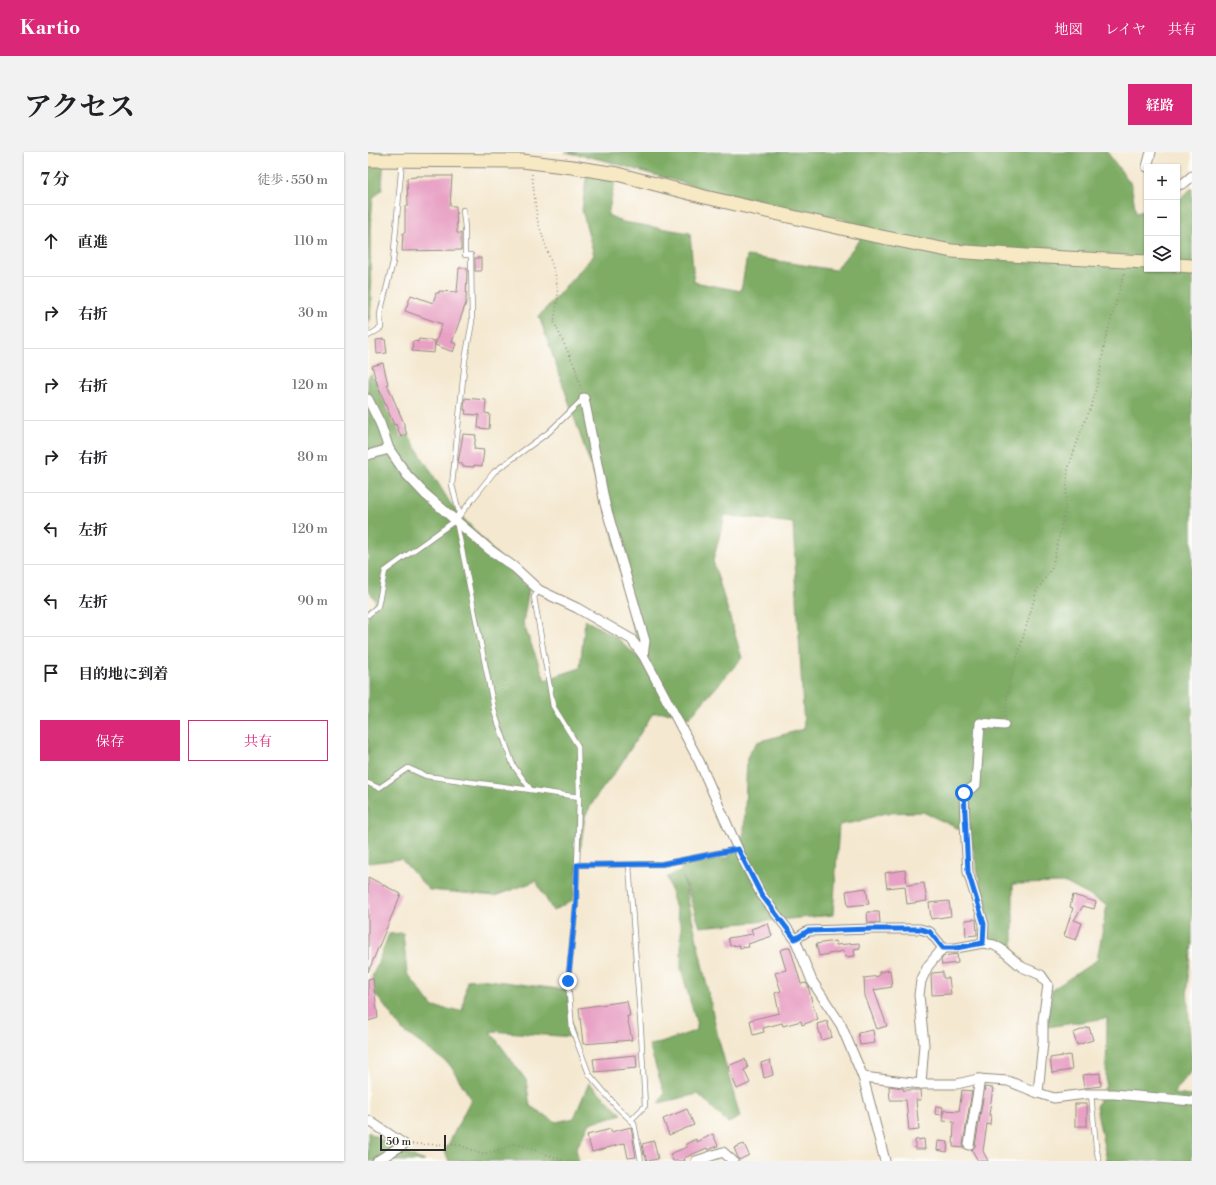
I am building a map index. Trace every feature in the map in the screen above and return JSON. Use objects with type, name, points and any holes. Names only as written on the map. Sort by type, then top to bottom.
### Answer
[{"type":"street","points":[[1148,164],[1151,152]]},
{"type":"street","points":[[368,160],[522,161],[572,167],[617,174],[705,197],[872,235],[952,251],[1144,262]]},
{"type":"street","points":[[1180,184],[1192,176]]},
{"type":"street","points":[[1180,265],[1192,266]]},
{"type":"street","points":[[584,398],[605,504],[645,641],[643,655]]},
{"type":"street","points":[[368,399],[380,423],[389,449],[412,480],[425,494],[490,550],[514,567],[539,590],[577,608],[631,639],[643,655],[699,761],[738,849],[761,894],[795,939],[812,981],[841,1025],[863,1077],[885,1161]]},
{"type":"street","points":[[368,455],[389,449]]},
{"type":"street","points":[[983,943],[984,924],[968,872],[964,793],[976,785],[980,723],[1004,724]]},
{"type":"street","points":[[795,939],[808,931],[920,929],[930,932],[943,948]]},
{"type":"street","points":[[943,948],[956,948],[983,943],[994,945],[1022,967],[1041,975],[1048,985],[1043,1020],[1043,1042],[1038,1093]]},
{"type":"street","points":[[921,1084],[924,1044],[919,995],[921,981],[928,966],[943,948]]},
{"type":"street","points":[[863,1077],[921,1084],[957,1084],[980,1079],[1008,1081],[1054,1098],[1091,1094],[1114,1094],[1192,1101]]},
{"type":"street","points":[[969,1145],[980,1079]]},
{"type":"street","points":[[368,1120],[404,1144],[377,1161]]},
{"type":"street","points":[[696,1161],[723,1152],[733,1161]]},
{"type":"lane","points":[[368,336],[381,328],[380,314],[393,262],[402,160]]},
{"type":"lane","points":[[463,210],[465,255],[471,255],[472,322],[465,360],[452,485],[459,512],[456,520],[495,714],[513,765],[531,790]]},
{"type":"lane","points":[[368,615],[378,606],[385,571],[456,520],[494,472],[549,432],[584,398]]},
{"type":"lane","points":[[539,590],[534,597],[553,706],[578,746],[576,904],[568,981],[572,1029],[589,1074],[616,1106],[634,1123],[641,1161]]},
{"type":"lane","points":[[368,783],[379,788],[408,768],[426,776],[578,797]]},
{"type":"lane","points":[[577,865],[662,864],[738,849]]},
{"type":"lane","points":[[629,865],[642,1031],[645,1106],[631,1120]]},
{"type":"lane","points":[[1091,1094],[1096,1147],[1099,1161]]},
{"type":"path","points":[[530,162],[537,219],[556,277],[558,297],[554,322],[575,367],[584,398]]},
{"type":"path","points":[[1004,724],[1008,688],[1037,590],[1052,568],[1066,509],[1068,469],[1082,428],[1092,405],[1100,372],[1105,341],[1129,260]]},
{"type":"path","points":[[404,1144],[460,1145],[481,1154],[499,1150],[515,1143],[565,1161]]},
{"type":"green space","points":[[368,152],[384,152],[382,189],[373,199],[370,229],[371,306],[368,330]]},
{"type":"green space","points":[[565,152],[1107,152],[1131,184],[1136,213],[1144,211],[1144,272],[1180,272],[1180,199],[1192,188],[1192,944],[1187,987],[1192,1070],[1173,1094],[1192,1096],[1192,1161],[1107,1161],[1096,1107],[1106,1085],[1107,1018],[1047,1027],[1052,990],[1097,960],[1107,905],[1066,883],[1013,884],[1013,952],[987,938],[983,897],[970,834],[923,812],[885,813],[856,822],[839,825],[833,915],[700,927],[683,877],[718,1037],[740,1117],[728,1123],[698,1094],[659,1103],[664,1093],[649,1045],[661,1043],[697,1030],[697,1025],[681,969],[681,927],[667,877],[682,871],[680,866],[729,857],[744,833],[747,757],[757,742],[804,729],[793,523],[725,515],[713,561],[742,658],[689,718],[676,712],[653,713],[619,767],[596,797],[585,816],[573,900],[553,911],[536,881],[495,896],[429,890],[401,859],[368,863],[368,614],[376,601],[368,589],[368,378],[371,374],[452,506],[529,589],[523,623],[545,680],[580,668],[585,620],[617,638],[640,659],[610,521],[539,316],[594,255],[582,210],[587,173],[615,181],[608,215],[623,222],[690,233],[694,282],[741,291],[747,256],[835,270],[860,240],[844,219],[741,200],[603,160]]},
{"type":"green space","points":[[403,933],[407,973],[433,1007],[462,1011],[467,980],[480,979],[567,990],[573,1037],[490,1031],[526,1080],[530,1106],[556,1122],[574,1118],[589,1083],[622,1114],[590,1123],[576,1149],[579,1161],[449,1161],[445,1151],[471,1099],[450,1065],[402,1030],[369,985],[389,934]]},
{"type":"green space","points":[[368,1132],[409,1155],[425,1161],[368,1161]]},
{"type":"building","points":[[416,176],[452,176],[450,206],[456,206],[457,233],[461,233],[461,250],[402,251],[403,233],[405,233],[405,206],[408,206],[407,178]]},
{"type":"building","points":[[475,258],[481,258],[481,271],[475,271]]},
{"type":"building","points":[[459,268],[467,268],[466,303],[452,342],[456,344],[453,352],[435,345],[442,324],[405,311],[411,295],[433,303],[436,293],[439,293],[439,291],[457,292]]},
{"type":"building","points":[[385,339],[387,353],[377,354],[376,340]]},
{"type":"building","points":[[419,339],[435,341],[434,353],[412,351],[413,341],[418,342]]},
{"type":"building","points":[[383,363],[387,384],[403,421],[407,435],[401,437],[396,424],[394,425],[378,387],[372,366]]},
{"type":"building","points":[[465,398],[486,400],[485,413],[490,414],[489,429],[478,428],[479,415],[465,414]]},
{"type":"building","points":[[463,434],[476,435],[474,449],[484,450],[482,466],[462,466],[462,463],[458,463]]},
{"type":"building","points":[[905,870],[907,885],[924,883],[927,901],[907,904],[905,886],[887,888],[885,873]]},
{"type":"building","points":[[368,877],[401,894],[368,972]]},
{"type":"building","points":[[866,888],[869,904],[848,906],[846,891]]},
{"type":"building","points":[[1073,895],[1096,902],[1094,909],[1083,906],[1074,920],[1082,923],[1076,940],[1064,936],[1073,908],[1070,907]]},
{"type":"building","points":[[949,901],[951,916],[931,919],[929,903]]},
{"type":"building","points":[[867,912],[879,912],[880,923],[868,923]]},
{"type":"building","points":[[976,919],[977,935],[966,936],[965,920]]},
{"type":"building","points":[[768,923],[772,936],[748,944],[749,947],[740,948],[739,945],[730,946],[728,938],[753,934],[751,929]]},
{"type":"building","points":[[835,941],[836,945],[859,943],[860,948],[854,949],[855,956],[845,957],[844,951],[819,956],[816,944]]},
{"type":"building","points":[[790,947],[801,984],[806,983],[808,986],[818,1019],[802,1025],[801,1021],[783,1026],[782,1023],[763,1028],[764,1032],[753,1035],[750,1020],[779,1013],[775,993],[781,991],[775,973],[786,970],[780,950]]},
{"type":"building","points":[[957,954],[958,963],[942,965],[941,960],[944,956]]},
{"type":"building","points":[[890,970],[892,987],[874,990],[887,1026],[877,1029],[865,996],[864,978],[879,976],[879,972]]},
{"type":"building","points":[[943,972],[943,978],[949,978],[951,994],[932,995],[931,975],[932,973]]},
{"type":"building","points":[[373,978],[378,1018],[368,1021],[368,979]]},
{"type":"building","points":[[627,1001],[630,1016],[627,1016],[632,1040],[583,1044],[579,1008]]},
{"type":"building","points":[[827,1021],[832,1037],[822,1040],[817,1024]]},
{"type":"building","points":[[1089,1027],[1093,1040],[1077,1045],[1073,1033]]},
{"type":"building","points":[[873,1030],[875,1043],[860,1045],[858,1033]]},
{"type":"building","points":[[636,1055],[637,1068],[595,1072],[593,1059]]},
{"type":"building","points":[[1070,1055],[1072,1070],[1052,1073],[1050,1058]]},
{"type":"building","points":[[745,1059],[748,1068],[744,1070],[750,1083],[737,1089],[728,1066]]},
{"type":"building","points":[[770,1060],[773,1075],[764,1078],[761,1063]]},
{"type":"building","points":[[1100,1073],[1101,1086],[1084,1088],[1082,1075]]},
{"type":"building","points":[[889,1086],[903,1088],[903,1090],[920,1090],[921,1100],[916,1100],[919,1130],[909,1131],[906,1100],[890,1100]]},
{"type":"building","points":[[985,1087],[993,1088],[989,1115],[991,1115],[990,1125],[987,1124],[983,1151],[988,1161],[978,1161],[972,1150],[975,1146]]},
{"type":"building","points":[[962,1090],[972,1091],[963,1144],[964,1148],[953,1147],[954,1122],[943,1121],[944,1110],[959,1111]]},
{"type":"building","points":[[1075,1104],[1087,1104],[1087,1126],[1075,1126]]},
{"type":"building","points":[[936,1106],[943,1107],[942,1115],[935,1114]]},
{"type":"building","points":[[687,1109],[694,1125],[669,1135],[663,1119]]},
{"type":"building","points":[[631,1127],[636,1157],[628,1158],[625,1143],[592,1152],[587,1135],[611,1129],[611,1132]]},
{"type":"building","points":[[713,1134],[718,1146],[708,1150],[707,1148],[684,1158],[685,1161],[673,1161],[670,1154],[687,1147],[686,1144],[696,1139],[697,1142]]},
{"type":"building","points":[[924,1139],[925,1149],[915,1149],[915,1140]]},
{"type":"building","points":[[654,1141],[658,1159],[647,1161],[642,1144]]},
{"type":"building","points":[[938,1141],[948,1142],[947,1152],[937,1150]]},
{"type":"building","points":[[744,1144],[749,1155],[739,1160],[734,1148]]},
{"type":"route","points":[[568,981],[576,904],[577,865],[662,864],[738,849],[761,894],[795,939],[808,931],[920,929],[930,932],[943,948],[956,948],[983,943],[984,924],[968,872],[964,793]]}]
